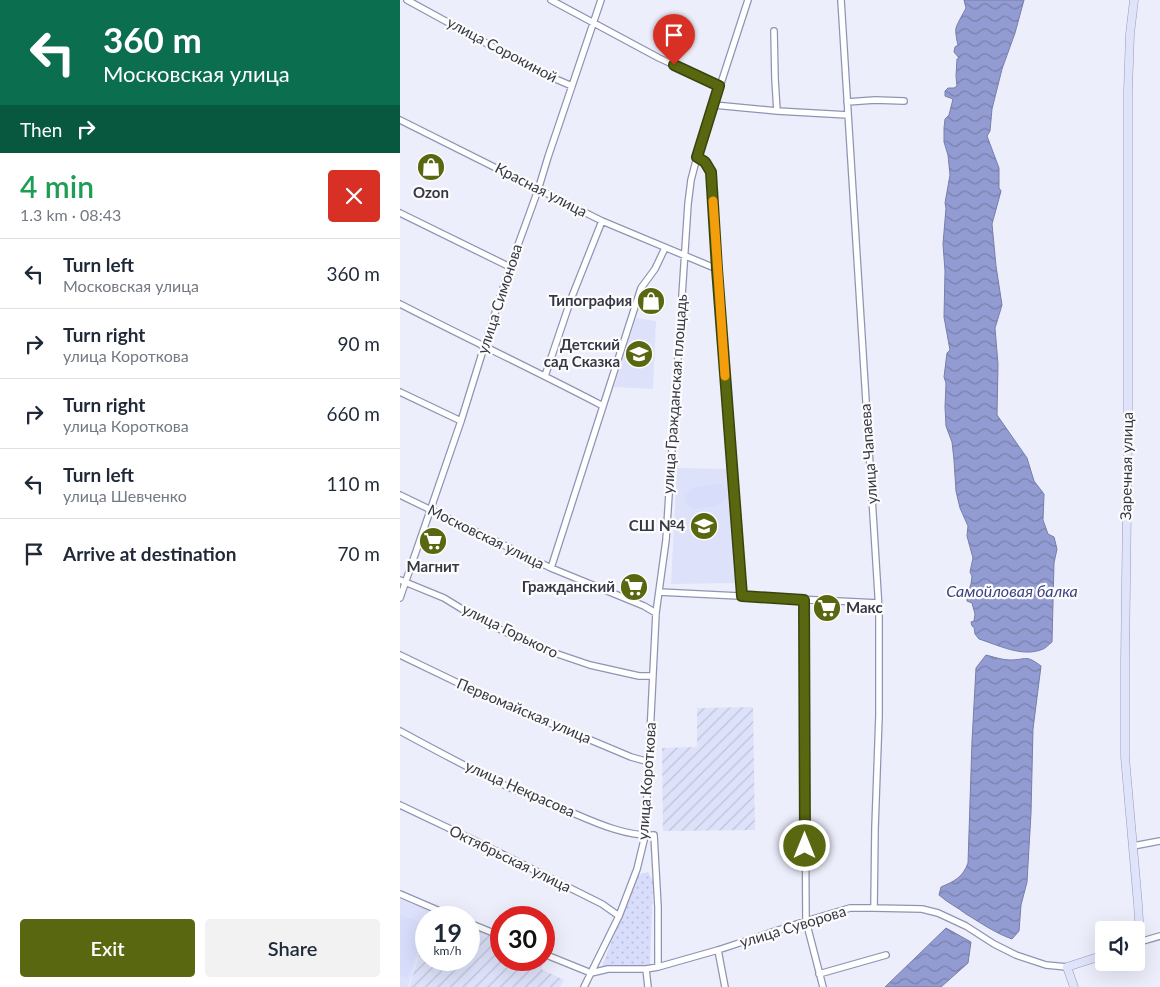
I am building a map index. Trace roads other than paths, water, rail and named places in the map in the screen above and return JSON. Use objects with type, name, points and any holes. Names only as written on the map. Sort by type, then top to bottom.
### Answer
[{"type":"main road","name":"Заречная улица","points":[[1134,0],[1130,34],[1128,90],[1128,432],[1125,757],[1139,921]]},
{"type":"main road","name":"улица Суворова","points":[[1067,967],[1095,958]]},
{"type":"main road","points":[[1067,967],[1074,987]]},
{"type":"street","name":"улица Сорокиной","points":[[407,0],[537,71],[572,86]]},
{"type":"street","points":[[551,0],[659,58],[719,86]]},
{"type":"street","name":"улица Симонова","points":[[400,598],[402,581],[431,510],[510,267],[538,190],[601,0]]},
{"type":"street","points":[[684,255],[690,188],[697,157],[748,0]]},
{"type":"street","name":"улица Чапаева","points":[[840,0],[878,603],[879,716],[874,908]]},
{"type":"street","points":[[774,31],[777,111]]},
{"type":"street","points":[[847,102],[875,100],[904,101]]},
{"type":"street","points":[[714,105],[848,115]]},
{"type":"street","name":"Красная улица","points":[[400,120],[602,221],[717,269]]},
{"type":"street","points":[[697,157],[705,162],[711,172],[742,596]]},
{"type":"street","points":[[400,213],[510,267]]},
{"type":"street","points":[[545,376],[571,299],[602,221]]},
{"type":"street","points":[[551,568],[642,288],[655,269],[665,248]]},
{"type":"street","name":"улица Гражданская площадь","points":[[659,592],[666,544],[684,255]]},
{"type":"street","points":[[400,304],[603,406]]},
{"type":"street","points":[[400,392],[461,421]]},
{"type":"street","name":"Московская улица","points":[[400,495],[551,568],[656,612]]},
{"type":"street","name":"улица Горького","points":[[402,581],[444,598],[534,646],[590,665],[639,676],[653,676]]},
{"type":"street","points":[[659,592],[878,603]]},
{"type":"street","name":"улица Короткова","points":[[584,987],[619,916],[637,869],[645,836],[656,612],[659,592]]},
{"type":"street","points":[[804,600],[806,921],[823,987]]},
{"type":"street","name":"Первомайская улица","points":[[400,655],[498,702],[631,757],[650,762]]},
{"type":"street","name":"улица Некрасова","points":[[400,731],[528,796],[628,833],[645,836]]},
{"type":"street","name":"Октябрьская улица","points":[[400,805],[602,904],[619,916]]},
{"type":"street","points":[[645,836],[654,835],[658,899],[658,967]]},
{"type":"street","points":[[1133,846],[1160,841]]},
{"type":"street","points":[[400,894],[428,906]]},
{"type":"street","name":"улица Суворова","points":[[591,973],[608,969],[646,969],[658,967],[850,908],[922,910],[938,913],[966,926],[994,944],[1016,955],[1046,965],[1067,967]]},
{"type":"street","points":[[1145,940],[1160,936]]},
{"type":"street","points":[[718,950],[725,987]]},
{"type":"street","points":[[819,974],[886,955]]},
{"type":"street","points":[[555,958],[591,973]]},
{"type":"street","points":[[646,969],[648,987]]},
{"type":"water","name":"Самойловая балка","points":[[964,0],[1024,0],[1002,69],[992,109],[990,131],[987,136],[999,168],[999,188],[1001,191],[992,224],[1002,305],[995,328],[998,364],[997,415],[1027,458],[1034,481],[1044,494],[1043,520],[1048,534],[1054,537],[1057,549],[1054,563],[1052,642],[1044,648],[1027,652],[1011,650],[979,639],[972,626],[971,622],[974,621],[975,614],[972,603],[967,601],[967,595],[971,584],[972,576],[970,572],[973,558],[967,536],[968,526],[960,508],[956,491],[952,442],[946,426],[946,383],[944,377],[947,353],[950,350],[944,317],[945,271],[943,244],[945,203],[950,175],[948,155],[944,142],[944,128],[945,119],[949,115],[953,99],[945,96],[945,91],[948,88],[957,86],[957,59],[959,58],[954,52],[955,47],[958,45],[956,30],[966,8]]},
{"type":"water","points":[[986,655],[1007,660],[1029,659],[1041,666],[1033,729],[1027,882],[1021,905],[1019,931],[1012,939],[966,914],[939,895],[941,887],[958,878],[964,872],[968,863],[976,668]]},
{"type":"water","points":[[946,928],[971,942],[968,963],[941,987],[885,987]]},
{"type":"place","name":"Ozon","points":[[431,167]]},
{"type":"place","name":"Типография","points":[[651,301]]},
{"type":"place","name":"Детский сад Сказка","points":[[639,354]]},
{"type":"place","name":"СШ №4","points":[[704,526]]},
{"type":"place","name":"Магнит","points":[[433,541]]},
{"type":"place","name":"Гражданский","points":[[634,587]]},
{"type":"place","name":"Макс","points":[[827,608]]}]
